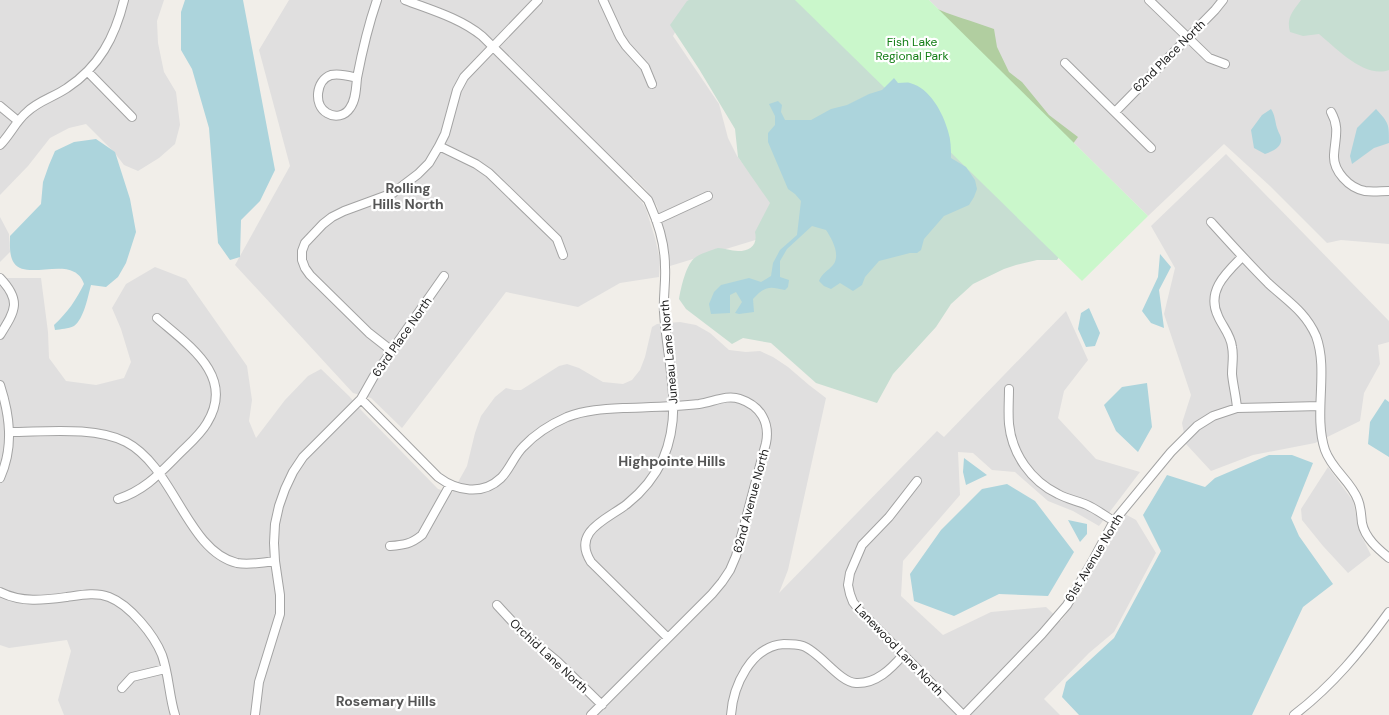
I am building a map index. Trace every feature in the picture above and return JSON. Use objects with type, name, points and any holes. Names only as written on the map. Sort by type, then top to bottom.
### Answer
[{"type":"street","points":[[0,145],[18,121],[34,106],[66,89],[88,72],[104,53],[115,32],[124,0]]},
{"type":"street","points":[[358,78],[338,75],[331,76],[323,81],[318,92],[319,105],[322,109],[326,113],[336,116],[345,114],[353,104],[358,78],[366,34],[377,0]]},
{"type":"street","name":"Juneau Lane North","points":[[405,0],[458,20],[471,27],[642,194],[651,207],[664,254],[664,313],[674,406],[673,425],[662,461],[652,477],[627,504],[600,522],[587,536],[585,550],[592,562],[668,638]]},
{"type":"street","points":[[392,351],[369,333],[310,275],[302,260],[302,251],[305,243],[332,217],[393,192],[418,174],[440,146],[457,90],[464,77],[538,0]]},
{"type":"street","points":[[603,0],[620,37],[645,67],[652,84]]},
{"type":"street","points":[[1149,0],[1209,58],[1226,64]]},
{"type":"street","name":"62nd Place North","points":[[1115,112],[1223,0]]},
{"type":"street","points":[[1065,64],[1151,148]]},
{"type":"street","points":[[88,72],[132,118]]},
{"type":"street","points":[[0,106],[18,121]]},
{"type":"street","points":[[1331,112],[1336,124],[1334,157],[1340,174],[1348,183],[1356,188],[1365,191],[1389,191]]},
{"type":"street","points":[[440,146],[476,164],[489,173],[556,239],[563,255]]},
{"type":"street","points":[[656,220],[708,196]]},
{"type":"street","points":[[1212,222],[1242,257],[1302,313],[1311,327],[1320,355],[1320,406],[1325,450],[1334,468],[1351,488],[1359,502],[1363,526],[1368,538],[1389,558]]},
{"type":"street","points":[[1237,408],[1232,375],[1232,346],[1214,307],[1215,291],[1220,280],[1242,257]]},
{"type":"street","name":"63rd Place North","points":[[255,715],[259,682],[280,614],[280,594],[274,543],[275,524],[285,489],[293,472],[304,457],[361,399],[374,376],[444,276]]},
{"type":"street","points":[[0,278],[10,290],[14,306],[12,314],[0,334]]},
{"type":"street","points":[[118,499],[132,494],[160,473],[202,432],[212,415],[216,393],[210,370],[196,352],[157,318]]},
{"type":"street","points":[[0,385],[8,414],[9,432],[9,446],[0,478]]},
{"type":"street","points":[[1009,389],[1009,426],[1021,461],[1030,473],[1043,486],[1059,495],[1088,505],[1114,521]]},
{"type":"street","name":"62nd Avenue North","points":[[450,485],[459,489],[470,490],[492,484],[500,478],[523,447],[536,435],[568,417],[585,412],[603,409],[703,403],[728,397],[747,401],[762,414],[768,433],[741,542],[730,570],[712,594],[591,715]]},
{"type":"street","points":[[361,399],[438,477],[450,485],[422,535],[407,544],[390,546]]},
{"type":"street","name":"61st Avenue North","points":[[963,715],[1042,634],[1067,605],[1114,521],[1171,452],[1196,426],[1213,416],[1237,408],[1320,406]]},
{"type":"street","points":[[9,432],[99,433],[128,443],[151,462],[160,473],[201,538],[213,551],[226,559],[242,564],[275,561]]},
{"type":"street","name":"Lanewood Lane North","points":[[917,481],[889,517],[862,546],[850,573],[848,585],[850,594],[857,607],[963,715]]},
{"type":"street","points":[[0,592],[15,598],[28,600],[97,594],[119,602],[149,632],[157,645],[162,656],[175,715]]},
{"type":"street","name":"Orchid Lane North","points":[[497,605],[522,632],[557,661],[602,705]]},
{"type":"street","points":[[1294,715],[1319,695],[1342,672],[1389,612]]},
{"type":"street","points":[[731,715],[737,688],[749,664],[773,646],[792,644],[803,646],[848,681],[856,683],[875,680],[903,655]]},
{"type":"street","points":[[122,688],[132,677],[165,669]]},
{"type":"shaded area","points":[[0,0],[164,0],[157,21],[158,43],[164,72],[176,92],[180,125],[175,144],[159,158],[138,171],[124,165],[114,152],[86,124],[69,128],[50,138],[28,166],[0,195]]},
{"type":"shaded area","points":[[289,0],[702,0],[686,13],[673,36],[719,104],[728,138],[737,156],[776,207],[762,238],[670,266],[668,247],[657,206],[646,190],[633,177],[625,184],[646,209],[660,260],[659,277],[620,283],[578,307],[506,292],[402,428],[371,398],[353,393],[235,265],[290,166],[259,50]]},
{"type":"shaded area","points":[[929,0],[1389,0],[1389,244],[1341,240],[1327,243],[1270,186],[1224,144],[1148,216]]},
{"type":"shaded area","points":[[1226,154],[1389,321],[1389,342],[1378,345],[1380,364],[1364,393],[1360,421],[1315,443],[1253,455],[1211,471],[1186,444],[1182,423],[1191,395],[1164,314],[1175,268],[1151,226]]},
{"type":"shaded area","points":[[0,217],[9,234],[10,252],[0,262]]},
{"type":"shaded area","points":[[155,267],[186,279],[247,366],[252,400],[249,421],[256,438],[285,400],[308,376],[321,369],[438,489],[452,493],[467,466],[481,416],[495,397],[506,388],[521,390],[559,366],[567,364],[579,368],[603,382],[623,384],[632,380],[640,370],[645,357],[652,327],[657,324],[680,322],[696,325],[710,333],[729,350],[760,351],[773,357],[826,398],[788,570],[779,593],[937,431],[944,437],[1066,311],[1088,360],[1064,391],[1058,418],[1096,459],[1140,472],[1099,526],[1073,511],[1048,501],[1015,472],[992,470],[973,453],[958,452],[960,495],[903,561],[901,596],[943,635],[991,612],[1046,607],[1061,621],[1081,593],[1125,514],[1136,520],[1156,553],[1114,632],[1089,653],[1044,699],[1060,715],[64,715],[58,700],[71,651],[67,640],[9,648],[0,645],[0,278],[41,278],[48,332],[49,358],[66,381],[96,385],[124,378],[131,362],[121,329],[112,308],[126,284]]},
{"type":"shaded area","points":[[1328,467],[1353,501],[1360,533],[1371,555],[1348,573],[1302,520],[1301,509]]},
{"type":"green space","points":[[689,0],[883,0],[1070,242],[1057,260],[1037,260],[1016,265],[973,284],[951,304],[936,327],[893,374],[877,403],[816,383],[771,343],[743,338],[732,344],[686,309],[679,299],[683,282],[689,265],[698,256],[718,248],[738,251],[746,250],[752,246],[756,237],[755,232],[770,203],[738,157],[735,129],[670,25]]},
{"type":"green space","name":"Fish Lake Regional Park","points":[[795,0],[929,0],[1148,216],[1082,281]]},
{"type":"green space","points":[[1301,0],[1389,0],[1389,70],[1380,72],[1370,70],[1351,61],[1319,34],[1303,36],[1290,32],[1290,19]]},
{"type":"green space","points":[[931,6],[954,16],[994,29],[997,47],[1009,72],[1022,82],[1049,115],[1078,137],[1072,145]]},
{"type":"water","points":[[185,0],[243,0],[275,170],[260,201],[241,220],[240,257],[230,260],[218,243],[209,128],[192,69],[181,50],[181,12]]},
{"type":"water","points":[[894,78],[898,83],[910,83],[924,90],[935,102],[949,134],[951,158],[966,167],[975,180],[977,189],[969,205],[944,216],[924,239],[921,250],[917,253],[879,261],[865,277],[862,285],[853,291],[840,283],[831,289],[819,281],[823,274],[833,265],[836,252],[826,230],[812,226],[787,249],[780,261],[780,277],[789,280],[788,287],[785,290],[775,288],[764,289],[753,299],[754,312],[739,314],[735,313],[742,302],[736,292],[730,295],[730,313],[711,314],[709,304],[714,292],[721,285],[749,278],[761,282],[771,276],[773,263],[780,250],[797,235],[801,201],[788,189],[768,142],[768,133],[775,125],[775,116],[769,104],[778,101],[782,105],[781,112],[785,120],[811,120],[831,109],[847,105],[882,90]]},
{"type":"water","points":[[1271,109],[1281,142],[1277,148],[1265,154],[1254,148],[1251,130],[1262,115]]},
{"type":"water","points":[[1376,109],[1387,124],[1389,143],[1374,148],[1352,164],[1350,156],[1357,128]]},
{"type":"water","points":[[96,139],[115,152],[130,199],[136,232],[126,263],[118,277],[106,287],[91,285],[85,307],[77,323],[72,327],[55,330],[54,325],[71,306],[84,284],[79,275],[71,270],[29,270],[20,268],[11,257],[10,236],[41,204],[43,182],[55,151],[74,142]]},
{"type":"water","points":[[1160,254],[1171,267],[1159,290],[1164,328],[1151,323],[1142,311],[1158,277]]},
{"type":"water","points":[[1089,308],[1100,333],[1095,346],[1086,347],[1078,329],[1081,313]]},
{"type":"water","points":[[1147,383],[1152,427],[1138,452],[1116,431],[1104,405],[1122,387]]},
{"type":"water","points":[[1385,399],[1389,402],[1389,457],[1368,444],[1370,422]]},
{"type":"water","points":[[1269,455],[1292,455],[1313,463],[1291,518],[1299,536],[1333,584],[1303,607],[1252,715],[1079,715],[1062,697],[1066,682],[1114,638],[1161,551],[1143,515],[1167,475],[1205,487],[1215,478]]},
{"type":"water","points":[[964,458],[987,475],[966,485],[963,472]]},
{"type":"water","points":[[1007,484],[1035,501],[1074,552],[1048,596],[999,594],[954,616],[914,601],[910,574],[941,530],[982,489]]},
{"type":"water","points":[[1068,520],[1087,524],[1087,534],[1080,542]]},
{"type":"district","name":"Rolling Hills North","points":[[408,196]]},
{"type":"district","name":"Highpointe Hills","points":[[672,461]]},
{"type":"district","name":"Rosemary Hills","points":[[386,701]]}]
